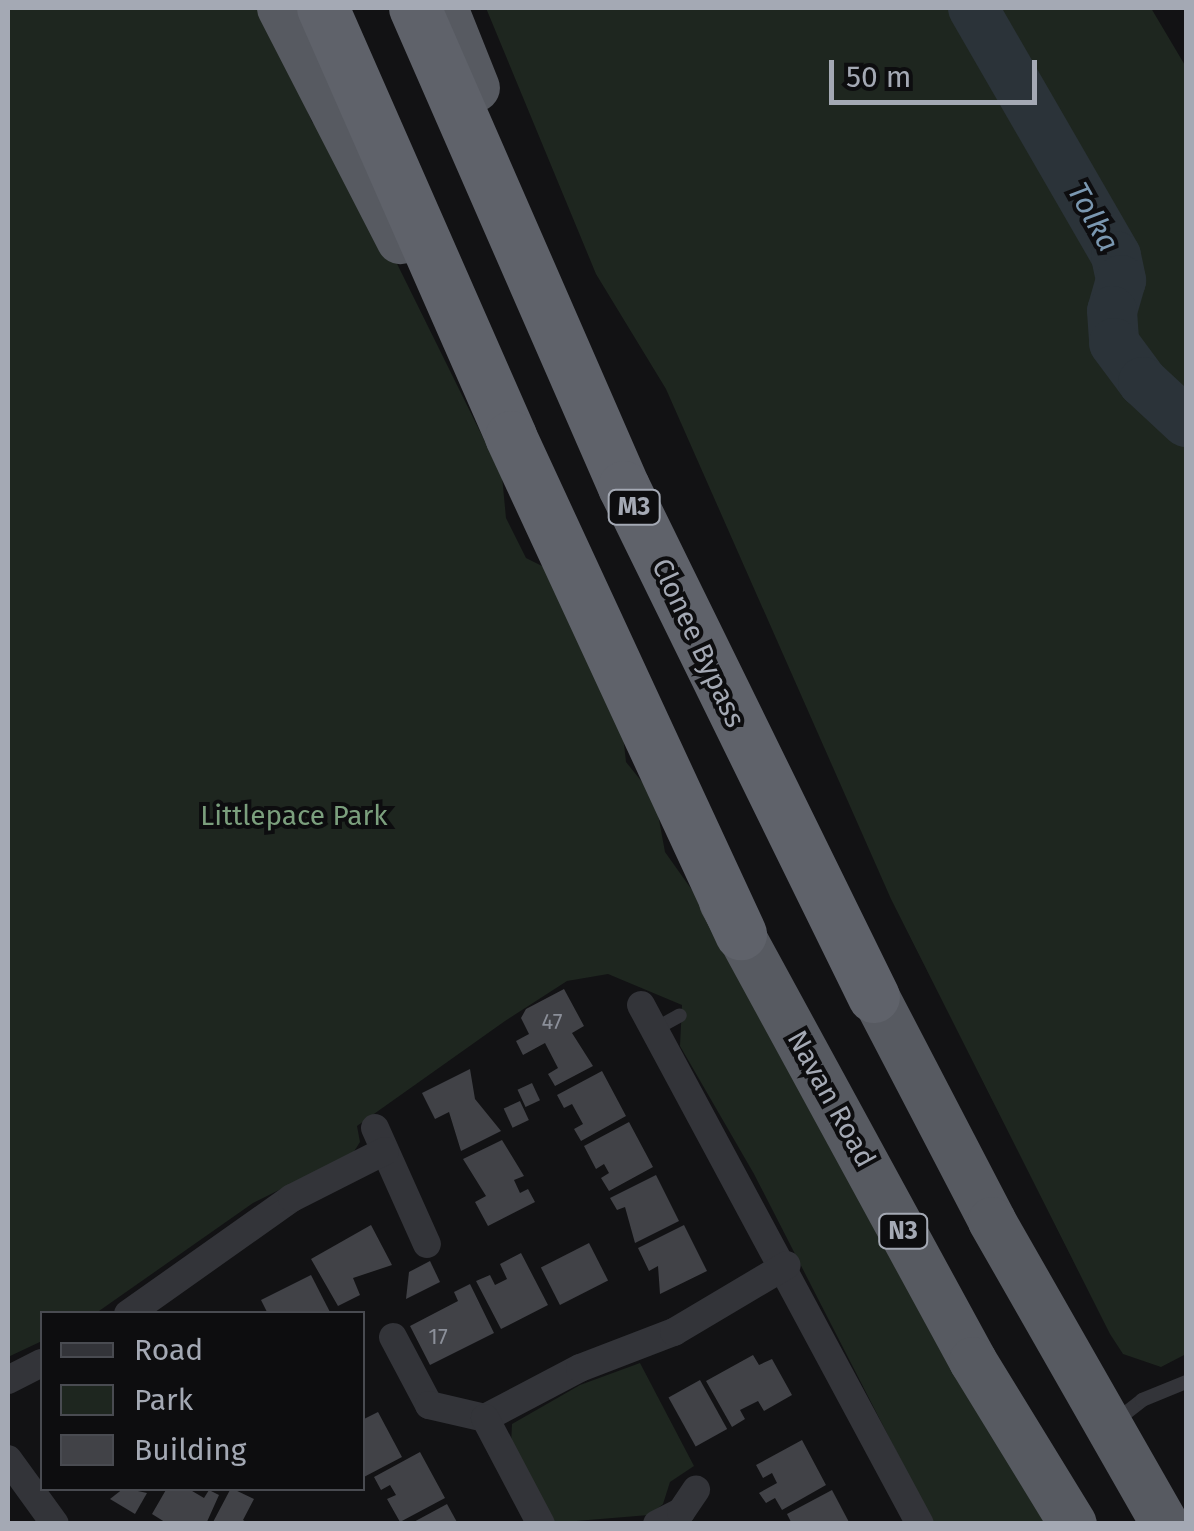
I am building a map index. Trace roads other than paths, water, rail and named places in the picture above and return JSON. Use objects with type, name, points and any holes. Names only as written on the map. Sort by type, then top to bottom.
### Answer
[{"type":"highway","name":"Navan Road","points":[[281,8],[404,250],[654,781],[973,1361],[1074,1524]]},
{"type":"highway","points":[[323,8],[511,438],[741,934]]},
{"type":"highway","name":"Clonee Bypass","points":[[415,8],[624,487],[874,997]]},
{"type":"highway","points":[[444,8],[644,494],[874,997],[1165,1524]]},
{"type":"street","points":[[659,1016],[920,1524]]},
{"type":"street","points":[[132,1311],[380,1139],[427,1244]]},
{"type":"street","points":[[393,1337],[429,1405],[485,1418],[580,1368],[674,1332],[786,1265]]},
{"type":"street","points":[[8,1380],[40,1364]]},
{"type":"street","points":[[485,1418],[541,1524]]},
{"type":"street","points":[[8,1459],[55,1524]]},
{"type":"street","points":[[657,1524],[681,1512],[696,1490]]},
{"type":"lane","points":[[1109,1426],[1142,1400],[1186,1382]]},
{"type":"waterway","name":"Tolka","points":[[973,8],[1116,256],[1121,280],[1112,311],[1114,343],[1143,382],[1186,422]]},
{"type":"park label","name":"Littlepace Park","points":[[294,816]]}]
